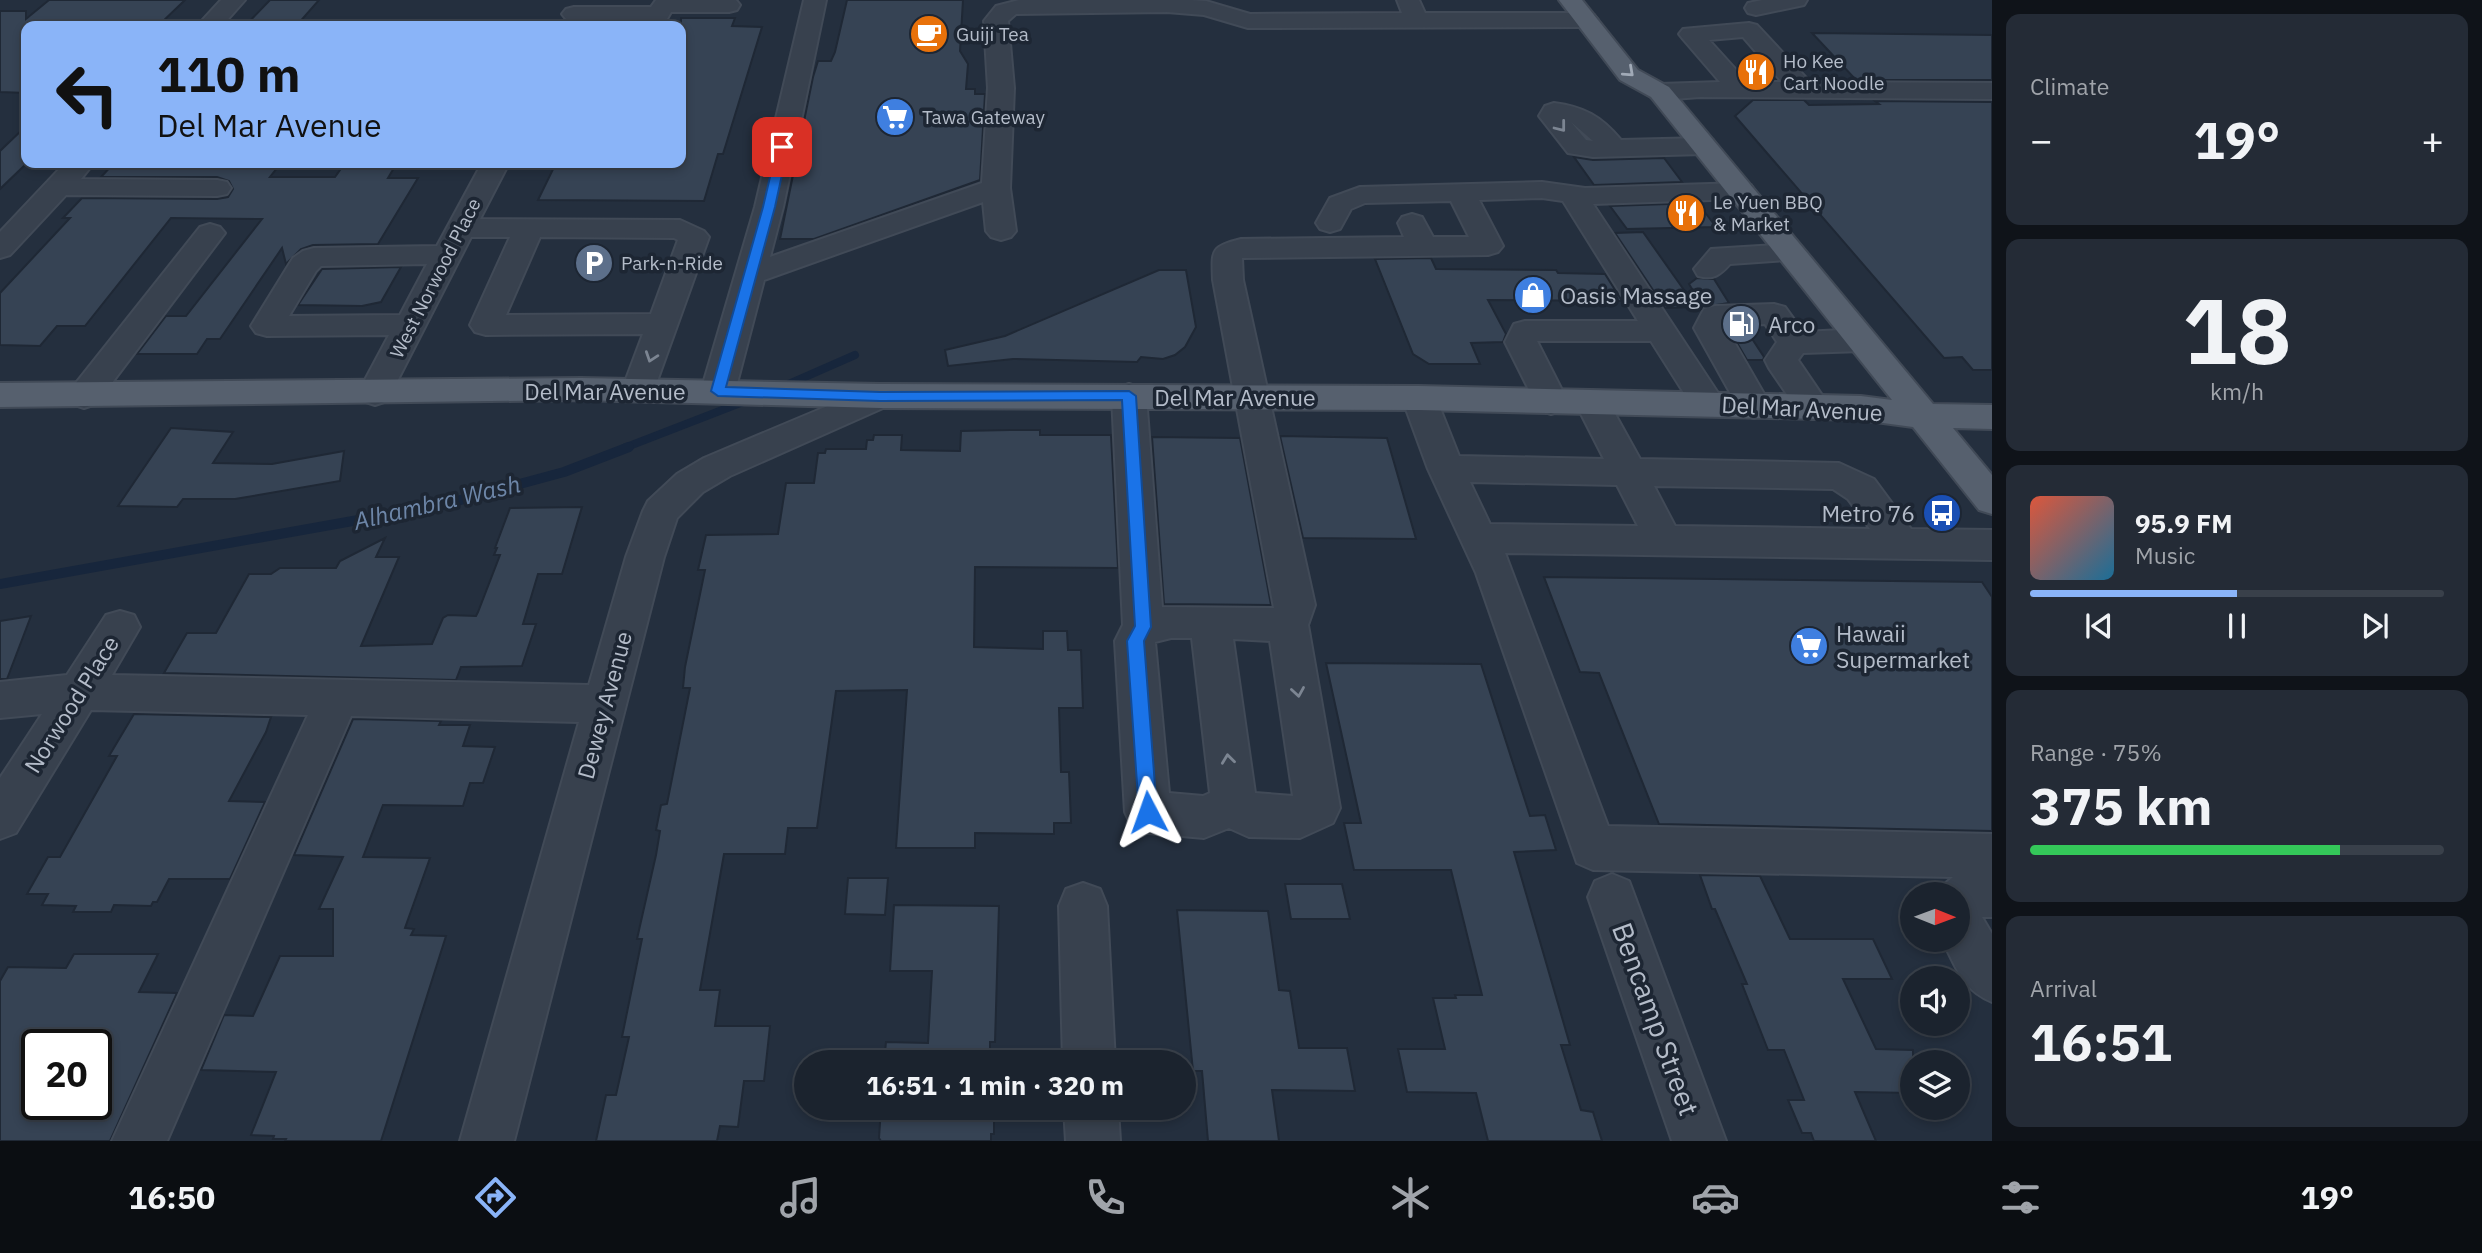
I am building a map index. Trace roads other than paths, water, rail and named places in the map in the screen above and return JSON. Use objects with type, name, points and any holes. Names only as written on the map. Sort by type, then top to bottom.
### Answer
[{"type":"main road","points":[[1570,0],[1629,75],[1658,79],[1704,146],[1992,500]]},
{"type":"main road","name":"Del Mar Avenue","points":[[0,395],[648,391],[722,376],[811,394],[880,397],[1419,398],[1861,408],[1924,416],[1992,417]]},
{"type":"street","points":[[214,21],[234,0]]},
{"type":"street","points":[[722,376],[769,207],[815,0]]},
{"type":"street","points":[[1756,8],[1796,0]]},
{"type":"street","points":[[575,13],[659,15],[663,5],[729,5]]},
{"type":"street","points":[[1001,231],[996,188],[1001,88],[996,21],[999,14],[1006,10],[1026,6],[1167,5],[1206,8],[1248,21],[1412,10],[1586,20]]},
{"type":"street","points":[[1055,27],[1078,22],[1108,22]]},
{"type":"street","points":[[1740,89],[1691,34],[1749,30],[1803,90]]},
{"type":"street","points":[[1658,79],[1740,89],[1992,91]]},
{"type":"street","points":[[1613,148],[1704,146]]},
{"type":"street","points":[[0,249],[76,168]]},
{"type":"street","name":"West Norwood Place","points":[[375,393],[492,168]]},
{"type":"street","points":[[58,187],[217,188]]},
{"type":"street","points":[[751,274],[996,188]]},
{"type":"street","points":[[1330,223],[1340,204],[1360,195],[1542,190],[1572,194],[1741,191]]},
{"type":"street","points":[[1219,622],[1212,634],[1234,804],[1249,816],[1300,817],[1317,808],[1288,625],[1295,605],[1228,281],[1227,253],[1241,248],[1488,246],[1461,192]]},
{"type":"street","points":[[1398,194],[1422,246]]},
{"type":"street","points":[[1572,194],[1708,404]]},
{"type":"street","points":[[529,228],[486,325],[662,324]]},
{"type":"street","points":[[411,325],[267,326],[304,265],[314,257],[454,242],[529,228],[669,229],[688,232],[694,237],[662,324],[648,391]]},
{"type":"street","points":[[84,396],[210,233]]},
{"type":"street","points":[[293,239],[454,242]]},
{"type":"street","points":[[1791,253],[1718,262],[1774,314],[1794,343]]},
{"type":"street","points":[[1754,406],[1710,328],[1715,316],[1774,314]]},
{"type":"street","points":[[1551,402],[1521,342],[1525,331],[1660,331]]},
{"type":"street","points":[[1794,343],[1862,340]]},
{"type":"street","points":[[1794,343],[1781,360],[1813,407]]},
{"type":"street","points":[[1129,396],[1143,627],[1135,641],[1148,812],[1204,817],[1234,804]]},
{"type":"street","name":"Dewey Avenue","points":[[487,1141],[604,704],[645,557],[661,511],[690,483],[718,467],[880,397]]},
{"type":"street","points":[[1419,398],[1446,470],[1495,573],[1593,848],[1992,856]]},
{"type":"street","points":[[1592,402],[1664,540]]},
{"type":"street","points":[[1446,470],[1839,476],[1855,483],[1861,489],[1901,544]]},
{"type":"street","points":[[1477,538],[1992,545]]},
{"type":"street","points":[[1143,627],[1171,622],[1288,625]]},
{"type":"street","name":"Norwood Place","points":[[0,818],[120,626]]},
{"type":"street","points":[[0,700],[79,692],[604,704]]},
{"type":"street","points":[[139,1141],[338,697]]},
{"type":"street","points":[[1970,894],[1992,894]]},
{"type":"street","name":"Bencamp Street","points":[[1612,897],[1699,1141]]},
{"type":"street","points":[[1083,906],[1089,1050]]},
{"type":"street","points":[[1970,943],[1985,970],[1992,977]]},
{"type":"street","points":[[1092,1120],[1093,1141]]},
{"type":"waterway","name":"Alhambra Wash","points":[[782,387],[855,355]]},
{"type":"waterway","name":"Alhambra Wash","points":[[624,448],[748,400]]},
{"type":"waterway","name":"Alhambra Wash","points":[[0,584],[442,505],[564,472],[629,447]]},
{"type":"place","name":"Guiji Tea","points":[[929,34]]},
{"type":"place","name":"Ho Kee Cart Noodle","points":[[1756,72]]},
{"type":"place","name":"Tawa Gateway","points":[[895,117]]},
{"type":"place","name":"Le Yuen BBQ & Market","points":[[1686,213]]},
{"type":"place","name":"Park-n-Ride","points":[[594,263]]},
{"type":"place","name":"Oasis Massage","points":[[1533,295]]},
{"type":"place","name":"Arco","points":[[1741,324]]},
{"type":"place","name":"Metro 76","points":[[1942,513]]},
{"type":"place","name":"Hawaii Supermarket","points":[[1809,646]]}]
